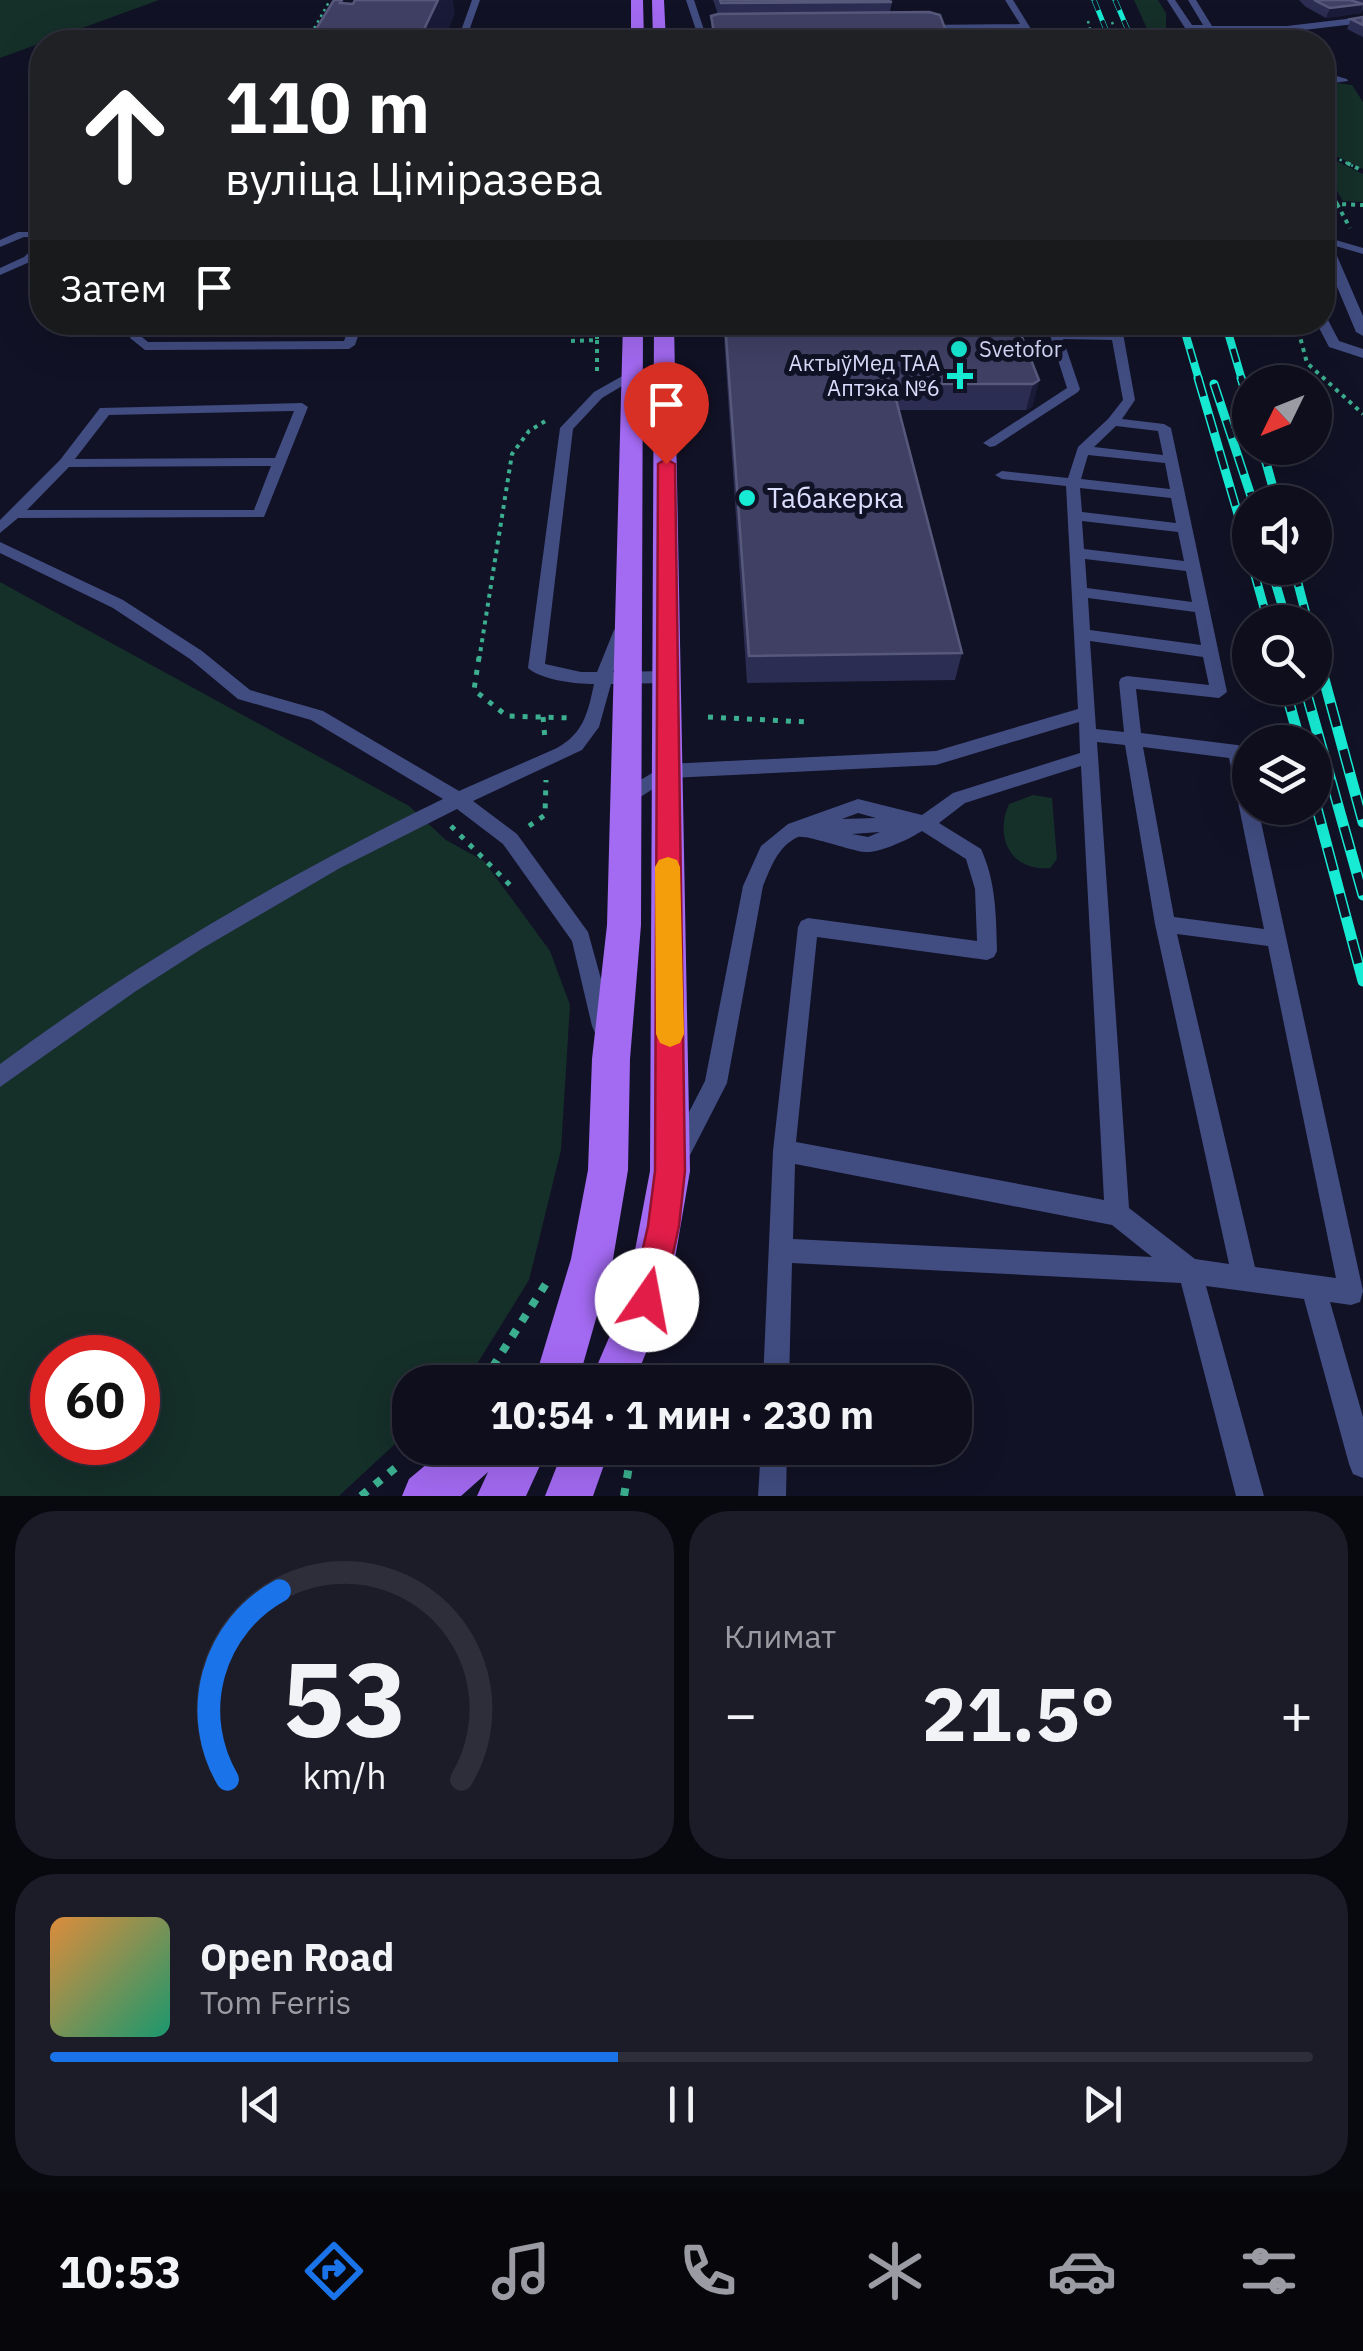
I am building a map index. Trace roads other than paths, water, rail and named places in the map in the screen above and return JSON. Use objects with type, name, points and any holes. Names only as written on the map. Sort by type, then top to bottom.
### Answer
[{"type":"main road","points":[[637,0],[638,30]]},
{"type":"main road","points":[[658,0],[659,30]]},
{"type":"main road","points":[[561,1365],[592,1260],[608,1170],[611,1058],[624,925],[625,718],[616,678],[630,608],[633,335]]},
{"type":"main road","points":[[619,1365],[647,1300],[670,1171],[666,677],[672,335]]},
{"type":"main road","points":[[416,1478],[444,1465]]},
{"type":"main road","points":[[501,1496],[516,1465]]},
{"type":"main road","points":[[569,1496],[581,1465]]},
{"type":"street","points":[[1171,0],[1189,28],[1287,29],[1363,20]]},
{"type":"street","points":[[1192,0],[1209,28]]},
{"type":"street","points":[[1346,24],[1363,31]]},
{"type":"street","points":[[1335,264],[1363,332]]},
{"type":"street","points":[[1329,335],[1334,344],[1363,354]]},
{"type":"lane","points":[[465,30],[476,0]]},
{"type":"lane","points":[[690,0],[702,29],[718,29]]},
{"type":"lane","points":[[1009,0],[1028,30]]},
{"type":"lane","points":[[958,26],[960,30]]},
{"type":"lane","points":[[996,26],[998,30]]},
{"type":"lane","points":[[919,27],[1026,26]]},
{"type":"lane","points":[[0,244],[30,234]]},
{"type":"lane","points":[[1335,241],[1363,251]]},
{"type":"lane","points":[[0,272],[30,257]]},
{"type":"lane","points":[[138,335],[136,338],[145,346],[164,346],[349,345],[352,335]]},
{"type":"lane","points":[[990,443],[1074,390],[1056,335]]},
{"type":"lane","points":[[1117,335],[1129,400],[1113,422],[1083,450],[1073,484],[1117,1214]]},
{"type":"lane","points":[[633,374],[598,395],[567,428],[536,668],[581,678],[666,677]]},
{"type":"lane","points":[[0,528],[66,463],[105,411],[302,407],[259,514],[16,514]]},
{"type":"lane","points":[[1113,422],[1164,428],[1219,692],[1127,682],[1133,739],[1166,924],[1245,1279]]},
{"type":"lane","points":[[1083,450],[1171,460]]},
{"type":"lane","points":[[66,463],[280,462]]},
{"type":"lane","points":[[1002,475],[1178,494]]},
{"type":"lane","points":[[1075,516],[1186,528]]},
{"type":"lane","points":[[0,548],[118,604],[196,655],[244,694],[317,715],[457,799],[510,840],[580,938],[611,1058]]},
{"type":"lane","points":[[1076,552],[1193,567]]},
{"type":"lane","points":[[1078,592],[1202,608]]},
{"type":"lane","points":[[1081,634],[1211,652]]},
{"type":"lane","points":[[0,1077],[48,1040],[207,935],[434,810],[547,758],[570,752],[598,718],[616,678]]},
{"type":"lane","points":[[625,798],[666,771],[936,758],[1084,714]]},
{"type":"lane","points":[[670,1171],[716,1083],[754,886],[768,851],[795,828],[925,823],[959,798],[1088,746],[1133,739],[1237,752],[1351,1293],[1190,1271],[780,1250]]},
{"type":"lane","points":[[777,1365],[784,1150],[808,927],[988,951],[985,889],[974,854],[925,823]]},
{"type":"lane","points":[[1166,924],[1276,939]]},
{"type":"lane","points":[[784,1150],[1117,1214],[1190,1271],[1250,1496]]},
{"type":"lane","points":[[1314,1288],[1363,1464]]},
{"type":"lane","points":[[772,1496],[773,1465]]},
{"type":"railway","points":[[1094,0],[1106,30]]},
{"type":"railway","points":[[1115,0],[1128,30]]},
{"type":"railway","points":[[1186,335],[1199,380]]},
{"type":"railway","points":[[1229,335],[1238,365]]},
{"type":"railway","points":[[1198,378],[1232,494]]},
{"type":"railway","points":[[1214,384],[1247,485]]},
{"type":"railway","points":[[1267,465],[1272,485]]},
{"type":"railway","points":[[1258,585],[1263,605]]},
{"type":"railway","points":[[1276,585],[1282,605]]},
{"type":"railway","points":[[1298,585],[1304,605]]},
{"type":"railway","points":[[1290,705],[1295,725]]},
{"type":"railway","points":[[1310,705],[1363,895]]},
{"type":"railway","points":[[1331,705],[1363,822]]},
{"type":"railway","points":[[1321,825],[1363,981]]},
{"type":"place","name":"Svetofor","points":[[959,349]]},
{"type":"place","name":"АктыўМед ТАА Аптэка №6","points":[[960,376]]},
{"type":"place","name":"Табакерка","points":[[747,498]]}]
